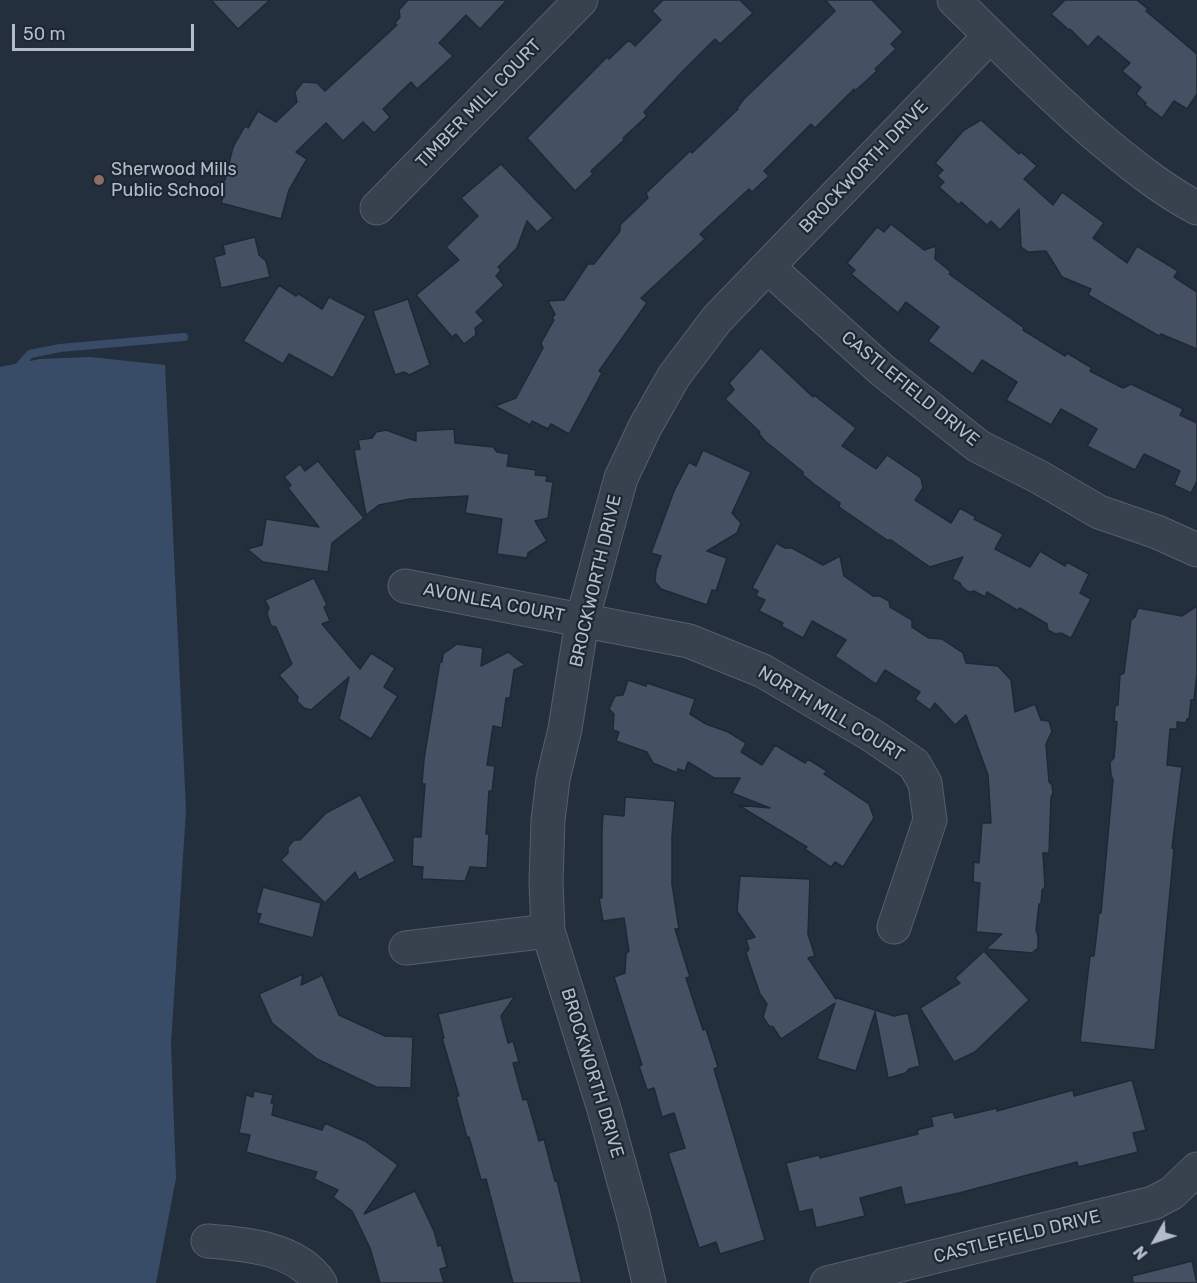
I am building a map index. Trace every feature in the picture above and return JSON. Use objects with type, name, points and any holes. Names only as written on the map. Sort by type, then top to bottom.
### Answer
[{"type":"street","name":"TIMBER MILL COURT","points":[[377,208],[581,0]]},
{"type":"street","points":[[954,0],[1061,105],[1117,153],[1174,196],[1197,208]]},
{"type":"street","name":"BROCKWORTH DRIVE","points":[[649,1283],[604,1108],[548,931],[546,882],[548,820],[553,779],[565,729],[582,621],[621,478],[645,426],[674,376],[717,319],[990,36]]},
{"type":"street","name":"CASTLEFIELD DRIVE","points":[[768,267],[882,370],[978,446],[1100,512],[1157,532],[1197,550]]},
{"type":"street","name":"AVONLEA COURT","points":[[405,586],[582,621]]},
{"type":"street","name":"NORTH MILL COURT","points":[[582,621],[689,641],[763,670],[873,736],[914,764],[925,783],[930,820],[894,927]]},
{"type":"street","points":[[406,948],[548,931]]},
{"type":"street","name":"CASTLEFIELD DRIVE","points":[[827,1283],[1153,1203],[1172,1193],[1197,1169]]},
{"type":"street","points":[[208,1241],[249,1244],[287,1256],[313,1272],[320,1283]]},
{"type":"water","points":[[90,357],[165,365],[186,810],[171,1043],[176,1178],[156,1283],[0,1283],[0,367],[40,359]]},
{"type":"building","points":[[211,0],[270,0],[238,29]]},
{"type":"building","points":[[408,0],[507,0],[480,29],[466,15],[439,43],[453,56],[417,89],[411,82],[383,109],[390,117],[374,133],[363,122],[343,141],[326,123],[296,152],[307,159],[289,190],[281,219],[221,203],[224,194],[214,184],[225,180],[233,147],[245,126],[248,128],[258,111],[276,122],[297,102],[295,92],[303,82],[317,83],[325,91],[397,25],[395,23],[400,17],[399,10]]},
{"type":"building","points":[[663,0],[740,0],[753,13],[720,44],[715,39],[685,69],[644,112],[647,116],[591,171],[593,174],[575,191],[527,138],[607,57],[609,59],[629,40],[635,46],[661,20],[652,11]]},
{"type":"building","points":[[825,0],[872,0],[903,32],[891,44],[896,49],[875,69],[877,71],[855,91],[854,89],[815,128],[811,124],[764,171],[769,176],[752,192],[749,189],[700,234],[705,239],[641,298],[647,303],[599,371],[602,373],[569,434],[551,424],[548,429],[532,421],[530,425],[495,406],[516,398],[543,348],[541,343],[555,314],[548,301],[564,300],[588,264],[594,264],[620,231],[620,225],[648,198],[646,193],[738,109],[744,99],[835,11]]},
{"type":"building","points":[[1065,0],[1137,0],[1148,9],[1146,11],[1197,54],[1197,94],[1187,109],[1174,101],[1162,118],[1145,105],[1146,103],[1136,94],[1141,87],[1122,71],[1130,63],[1098,36],[1088,47],[1051,14]]},
{"type":"building","points":[[981,120],[1019,154],[1021,152],[1037,166],[1024,179],[1053,205],[1062,192],[1104,223],[1093,238],[1127,263],[1137,246],[1178,271],[1174,277],[1197,292],[1197,349],[1161,334],[1159,336],[1088,295],[1091,289],[1062,277],[1046,251],[1028,252],[1021,247],[1019,209],[1000,230],[991,221],[987,225],[961,202],[959,205],[939,187],[944,182],[937,176],[943,170],[935,163],[964,130]]},
{"type":"building","points":[[501,164],[553,218],[537,232],[527,221],[517,248],[498,267],[501,270],[496,276],[504,285],[476,312],[484,321],[475,328],[476,335],[464,344],[456,334],[452,337],[416,295],[459,260],[446,247],[478,216],[461,198]]},
{"type":"building","points":[[891,224],[924,250],[936,246],[935,259],[951,272],[949,274],[1024,328],[1023,330],[1065,356],[1067,353],[1092,368],[1090,371],[1123,388],[1131,384],[1183,409],[1180,415],[1197,423],[1197,481],[1191,493],[1174,485],[1180,471],[1144,454],[1135,470],[1087,446],[1097,429],[1061,409],[1051,425],[1006,400],[1017,382],[982,360],[973,374],[928,341],[939,327],[906,302],[898,313],[851,274],[855,270],[847,263],[877,227],[884,232]]},
{"type":"building","points":[[255,237],[259,255],[266,261],[270,277],[221,288],[214,257],[225,254],[223,245]]},
{"type":"building","points":[[279,285],[296,296],[299,294],[322,309],[329,297],[366,316],[333,378],[289,354],[283,364],[243,341]]},
{"type":"building","points":[[408,299],[430,365],[409,375],[404,372],[395,375],[373,311]]},
{"type":"building","points":[[761,348],[813,397],[814,395],[856,428],[842,446],[876,469],[887,455],[921,478],[923,488],[915,500],[951,523],[960,508],[976,517],[974,519],[1003,534],[995,549],[1030,567],[1040,551],[1065,566],[1067,562],[1089,574],[1080,593],[1091,599],[1071,638],[1061,633],[1055,634],[1048,630],[1047,624],[987,592],[985,597],[962,587],[960,583],[952,579],[963,557],[930,567],[891,540],[887,540],[839,507],[840,503],[803,475],[803,472],[765,441],[759,434],[760,432],[725,399],[734,390],[729,383]]},
{"type":"building","points":[[454,429],[455,443],[493,447],[497,452],[509,454],[507,466],[536,470],[535,475],[547,476],[546,481],[553,482],[548,518],[535,521],[547,541],[528,553],[527,558],[497,554],[502,519],[465,513],[468,496],[410,499],[379,505],[366,515],[354,450],[360,449],[358,440],[372,438],[376,432],[386,430],[416,441],[416,431]]},
{"type":"building","points":[[703,450],[751,472],[732,513],[741,523],[737,533],[707,551],[727,558],[716,591],[712,590],[707,605],[661,589],[655,582],[661,556],[651,553],[674,491],[689,462],[696,466]]},
{"type":"building","points":[[318,461],[364,518],[332,543],[328,572],[263,562],[247,549],[262,545],[266,519],[319,527],[288,488],[291,485],[284,477],[300,464],[305,471]]},
{"type":"building","points":[[776,543],[785,548],[792,548],[823,565],[840,556],[844,576],[873,596],[880,596],[889,601],[890,607],[912,620],[912,627],[929,638],[942,639],[963,653],[966,663],[998,666],[1011,680],[1015,712],[1035,704],[1041,720],[1049,721],[1052,731],[1046,744],[1049,782],[1052,785],[1053,794],[1049,853],[1043,853],[1045,887],[1042,890],[1041,904],[1039,904],[1036,930],[1038,948],[1032,953],[986,949],[1002,934],[976,932],[980,883],[973,882],[974,862],[979,863],[982,823],[991,823],[988,775],[966,715],[955,725],[935,703],[930,710],[915,699],[920,692],[885,670],[876,684],[835,656],[846,640],[812,621],[803,638],[781,626],[783,623],[759,611],[765,600],[756,596],[758,591],[752,588]]},
{"type":"building","points":[[314,578],[327,605],[324,607],[330,621],[322,624],[360,669],[371,653],[395,668],[384,687],[398,696],[371,739],[339,719],[349,677],[311,710],[304,708],[297,701],[298,697],[279,675],[292,664],[276,627],[271,626],[267,613],[269,608],[265,600]]},
{"type":"building","points":[[1197,606],[1197,673],[1194,700],[1191,700],[1189,719],[1186,723],[1177,722],[1177,729],[1170,729],[1167,765],[1182,767],[1172,848],[1174,849],[1155,1050],[1080,1042],[1090,956],[1094,956],[1099,913],[1101,913],[1113,780],[1110,762],[1114,758],[1117,722],[1114,721],[1115,706],[1118,705],[1120,675],[1124,673],[1131,620],[1135,617],[1138,608],[1182,616]]},
{"type":"building","points":[[457,644],[483,648],[481,666],[508,652],[525,665],[514,670],[510,698],[506,698],[502,728],[493,726],[487,765],[495,766],[492,791],[489,791],[486,834],[489,834],[487,868],[470,867],[465,881],[422,879],[423,867],[412,866],[413,837],[421,837],[425,784],[422,784],[424,759],[440,662],[442,662],[443,654]]},
{"type":"building","points":[[628,680],[646,686],[647,683],[695,699],[690,714],[746,743],[741,752],[762,765],[775,745],[805,763],[808,759],[827,771],[824,774],[869,804],[874,818],[843,867],[835,862],[831,867],[805,849],[807,847],[738,805],[770,808],[732,793],[740,778],[714,778],[688,762],[685,771],[678,769],[677,773],[653,763],[647,752],[616,741],[619,732],[613,730],[614,714],[609,709],[615,696],[623,695]]},
{"type":"building","points":[[360,795],[395,861],[359,880],[355,872],[325,903],[281,860],[288,853],[288,847],[294,840],[300,840],[326,813]]},
{"type":"building","points":[[625,797],[675,801],[672,884],[679,929],[675,929],[690,977],[686,978],[718,1067],[714,1069],[765,1240],[720,1254],[716,1242],[699,1248],[668,1153],[685,1148],[674,1113],[662,1117],[654,1088],[647,1090],[639,1066],[642,1065],[614,977],[625,973],[626,954],[629,951],[624,918],[603,921],[599,898],[602,898],[602,830],[603,814],[624,816]]},
{"type":"building","points":[[740,876],[810,879],[808,934],[815,956],[808,958],[836,999],[894,1016],[908,1013],[920,1066],[888,1078],[875,1012],[856,1071],[817,1059],[835,1003],[781,1039],[763,1017],[767,1004],[760,994],[746,953],[749,949],[746,940],[755,937],[737,911]]},
{"type":"building","points":[[263,887],[321,903],[313,938],[258,923],[261,914],[256,913]]},
{"type":"building","points":[[984,951],[1029,1000],[975,1052],[954,1062],[920,1008],[960,983],[955,978]]},
{"type":"building","points":[[303,974],[301,985],[322,975],[339,1015],[385,1036],[413,1037],[411,1088],[376,1087],[317,1059],[272,1023],[259,994]]},
{"type":"building","points":[[515,996],[501,1016],[508,1043],[513,1041],[519,1062],[513,1063],[523,1100],[527,1099],[539,1141],[544,1139],[555,1181],[557,1181],[582,1283],[513,1283],[486,1179],[481,1180],[469,1137],[467,1138],[456,1096],[459,1096],[442,1038],[444,1038],[438,1014]]},
{"type":"building","points":[[1132,1080],[1146,1130],[1133,1133],[1138,1152],[1078,1167],[1077,1162],[905,1205],[901,1187],[860,1198],[865,1216],[816,1228],[812,1209],[799,1212],[786,1163],[819,1155],[820,1158],[918,1134],[917,1130],[933,1126],[931,1117],[953,1112],[955,1118],[997,1108],[997,1111],[1073,1090],[1074,1096]]},
{"type":"building","points":[[254,1091],[273,1095],[272,1115],[322,1130],[325,1123],[365,1141],[398,1165],[364,1214],[415,1191],[434,1231],[438,1246],[441,1245],[447,1267],[440,1269],[444,1283],[380,1283],[370,1248],[352,1211],[333,1197],[338,1190],[314,1179],[317,1172],[246,1152],[250,1135],[239,1133],[246,1095],[253,1097]]},
{"type":"building","points":[[1192,1261],[1197,1283],[1133,1283],[1132,1276]]},
{"type":"waterway","points":[[16,370],[30,354],[60,348],[184,337]]},
{"type":"place","name":"Sherwood Mills Public School","points":[[99,180]]}]
